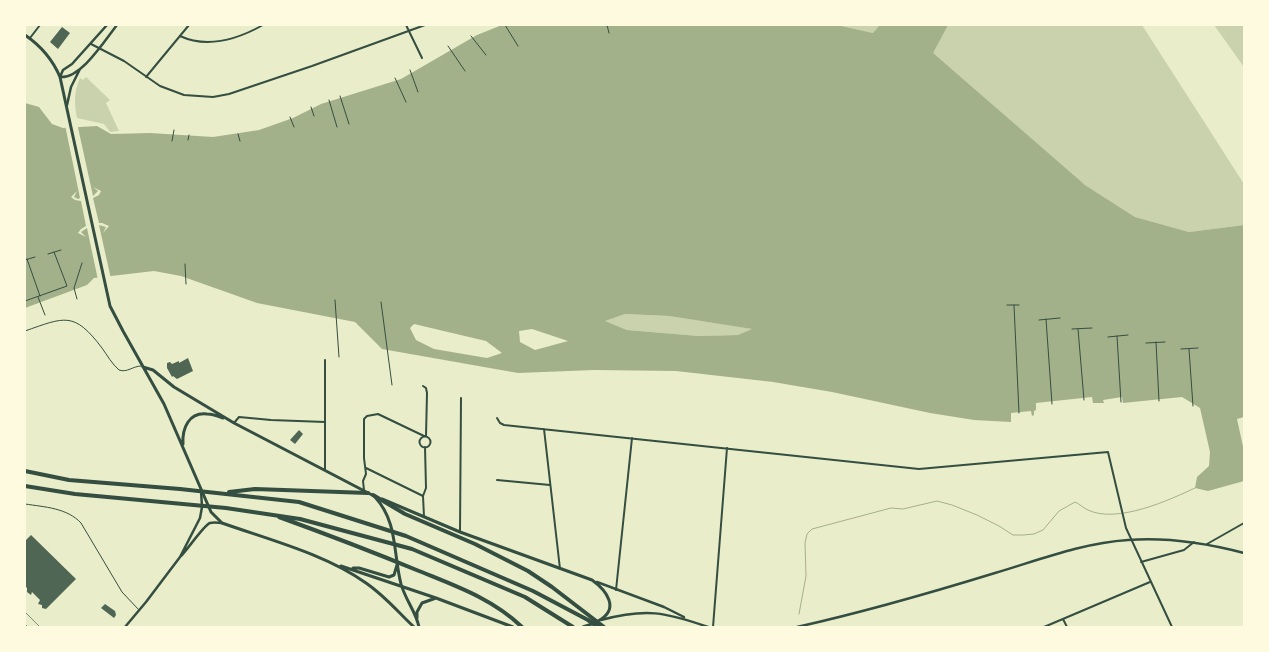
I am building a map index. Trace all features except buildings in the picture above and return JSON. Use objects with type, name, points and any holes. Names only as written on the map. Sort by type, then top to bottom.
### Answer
[{"type":"highway","points":[[26,471],[74,480],[222,493],[298,502],[400,535],[533,591],[604,627]]},
{"type":"highway","points":[[25,486],[75,494],[226,508],[300,519],[402,546],[525,597],[572,626]]},
{"type":"highway","points":[[222,493],[255,489],[368,493],[405,514],[474,544],[528,571],[598,627]]},
{"type":"highway","points":[[270,514],[386,557],[488,601],[522,627]]},
{"type":"main road","points":[[60,77],[63,70],[72,64],[107,25]]},
{"type":"main road","points":[[67,105],[71,87],[81,68],[117,25]]},
{"type":"main road","points":[[25,35],[48,55],[60,77],[114,315],[164,404],[211,512],[222,523]]},
{"type":"main road","points":[[60,77],[69,76],[81,68]]},
{"type":"main road","points":[[142,366],[154,370],[174,387],[234,423],[368,493],[460,532],[664,607],[708,627]]},
{"type":"main road","points":[[183,446],[184,429],[193,417],[205,414],[226,418]]},
{"type":"main road","points":[[180,557],[200,518],[202,507],[200,488]]},
{"type":"main road","points":[[368,493],[383,507],[390,518],[402,586],[418,621]]},
{"type":"main road","points":[[125,627],[206,526],[214,523],[222,523],[513,627]]},
{"type":"main road","points":[[797,627],[911,598],[1092,544],[1130,539],[1166,539],[1207,544],[1244,553]]},
{"type":"main road","points":[[350,568],[359,568],[389,577],[394,575],[398,564]]},
{"type":"main road","points":[[338,565],[377,591],[414,627]]},
{"type":"main road","points":[[592,580],[603,588],[610,600],[608,610],[599,621]]},
{"type":"main road","points":[[419,627],[417,612],[420,606],[425,601],[436,598]]},
{"type":"main road","points":[[583,627],[599,621],[644,612],[688,619]]},
{"type":"street","points":[[30,38],[40,25]]},
{"type":"street","points":[[146,77],[189,25]]},
{"type":"street","points":[[180,36],[198,42],[218,42],[238,37],[263,25]]},
{"type":"street","points":[[406,25],[422,58]]},
{"type":"street","points":[[91,44],[124,61],[160,86],[184,95],[221,96],[410,32],[425,25]]},
{"type":"street","points":[[325,360],[325,470]]},
{"type":"street","points":[[423,386],[427,390],[425,436],[420,442],[425,447],[426,488],[423,496],[424,517]]},
{"type":"street","points":[[460,532],[461,398]]},
{"type":"street","points":[[368,493],[363,484],[366,474],[364,419],[378,414],[429,438],[430,445],[425,447]]},
{"type":"street","points":[[234,423],[239,416],[270,420],[325,422]]},
{"type":"street","points":[[497,418],[504,425],[919,469],[1108,452],[1118,501],[1130,539],[1172,627]]},
{"type":"street","points":[[544,429],[560,568]]},
{"type":"street","points":[[616,590],[632,438]]},
{"type":"street","points":[[713,627],[727,448]]},
{"type":"street","points":[[365,468],[423,496]]},
{"type":"street","points":[[497,480],[550,485]]},
{"type":"street","points":[[1207,544],[1244,524]]},
{"type":"street","points":[[1141,562],[1184,550],[1195,542]]},
{"type":"street","points":[[1044,627],[1150,582]]},
{"type":"street","points":[[1063,619],[1067,627]]},
{"type":"lane","points":[[25,332],[64,319],[73,320],[90,333],[119,370],[127,371],[137,366],[142,366]]},
{"type":"lane","points":[[25,504],[68,512],[76,518],[81,523],[127,599],[139,610]]},
{"type":"path","points":[[505,25],[518,46]]},
{"type":"path","points":[[607,25],[609,33]]},
{"type":"path","points":[[471,36],[486,55]]},
{"type":"path","points":[[448,46],[465,72]]},
{"type":"path","points":[[410,70],[418,92]]},
{"type":"path","points":[[395,78],[406,102]]},
{"type":"path","points":[[340,96],[349,124]]},
{"type":"path","points":[[329,100],[337,127]]},
{"type":"path","points":[[311,107],[314,116]]},
{"type":"path","points":[[290,117],[294,127]]},
{"type":"path","points":[[172,141],[174,130]]},
{"type":"path","points":[[238,134],[240,141]]},
{"type":"path","points":[[188,140],[189,135]]},
{"type":"path","points":[[48,254],[61,250]]},
{"type":"path","points":[[25,301],[66,286],[54,252]]},
{"type":"path","points":[[35,256],[26,260],[44,315]]},
{"type":"path","points":[[77,299],[74,288],[82,263]]},
{"type":"path","points":[[185,264],[186,284]]},
{"type":"path","points":[[335,300],[338,357]]},
{"type":"path","points":[[381,302],[392,385]]},
{"type":"path","points":[[1007,306],[1019,304]]},
{"type":"path","points":[[1014,305],[1019,413]]},
{"type":"path","points":[[1039,320],[1060,318]]},
{"type":"path","points":[[1046,319],[1052,404]]},
{"type":"path","points":[[1078,328],[1084,400]]},
{"type":"path","points":[[1072,329],[1092,328]]},
{"type":"path","points":[[1108,337],[1128,335]]},
{"type":"path","points":[[1116,336],[1121,402]]},
{"type":"path","points":[[1156,342],[1159,401]]},
{"type":"path","points":[[1146,343],[1165,342]]},
{"type":"path","points":[[1181,349],[1198,348]]},
{"type":"path","points":[[1189,349],[1193,406]]},
{"type":"shaded area","points":[[502,25],[837,25],[873,33],[880,25],[948,25],[933,53],[1085,185],[1135,217],[1189,232],[1244,225],[1244,417],[1237,419],[1244,451],[1244,481],[1208,491],[1195,488],[1197,477],[1209,466],[1210,452],[1200,408],[1182,397],[1123,403],[1122,397],[1103,400],[1104,403],[1093,403],[1092,397],[1036,403],[1034,415],[1032,416],[1031,411],[1011,413],[1011,422],[974,420],[930,413],[832,392],[773,382],[676,371],[594,370],[518,373],[382,349],[355,322],[257,303],[181,276],[154,271],[94,278],[87,285],[25,308],[25,103],[39,107],[52,124],[63,128],[97,126],[111,134],[150,133],[213,137],[259,130],[293,118],[321,104],[401,79],[477,35]],"holes":[[[625,314],[669,316],[752,329],[738,335],[699,336],[627,330],[605,321]],[[414,324],[486,341],[502,353],[487,358],[434,349],[416,340],[410,328]],[[532,329],[568,341],[535,350],[520,342],[519,331]]]},
{"type":"shaded area","points":[[837,25],[1142,25],[1244,184],[1244,225],[1189,232],[1135,217],[1085,185],[873,33]]},
{"type":"shaded area","points":[[1214,25],[1244,25],[1244,67]]},
{"type":"shaded area","points":[[86,77],[110,100],[106,103],[119,131],[110,132],[104,124],[77,118],[75,102],[77,88],[80,78],[83,80]]},
{"type":"shaded area","points":[[625,314],[669,316],[753,329],[738,335],[699,336],[627,330],[604,321]]},
{"type":"pier","points":[[77,123],[93,196],[98,191],[93,187],[101,191],[99,195],[93,198],[99,223],[109,226],[103,233],[106,227],[99,225],[111,279],[98,280],[87,228],[81,232],[86,237],[78,233],[86,226],[81,201],[71,197],[77,191],[74,197],[80,198],[65,125]]},
{"type":"waterway","points":[[799,614],[806,576],[805,543],[807,534],[812,529],[891,508],[903,509],[937,501],[977,515],[1013,535],[1034,534],[1043,530],[1059,511],[1075,502],[1088,510],[1100,514],[1113,514],[1143,509],[1197,487]]},
{"type":"railway","points":[[25,612],[40,627]]},
{"type":"railway","points":[[25,624],[28,627]]}]
